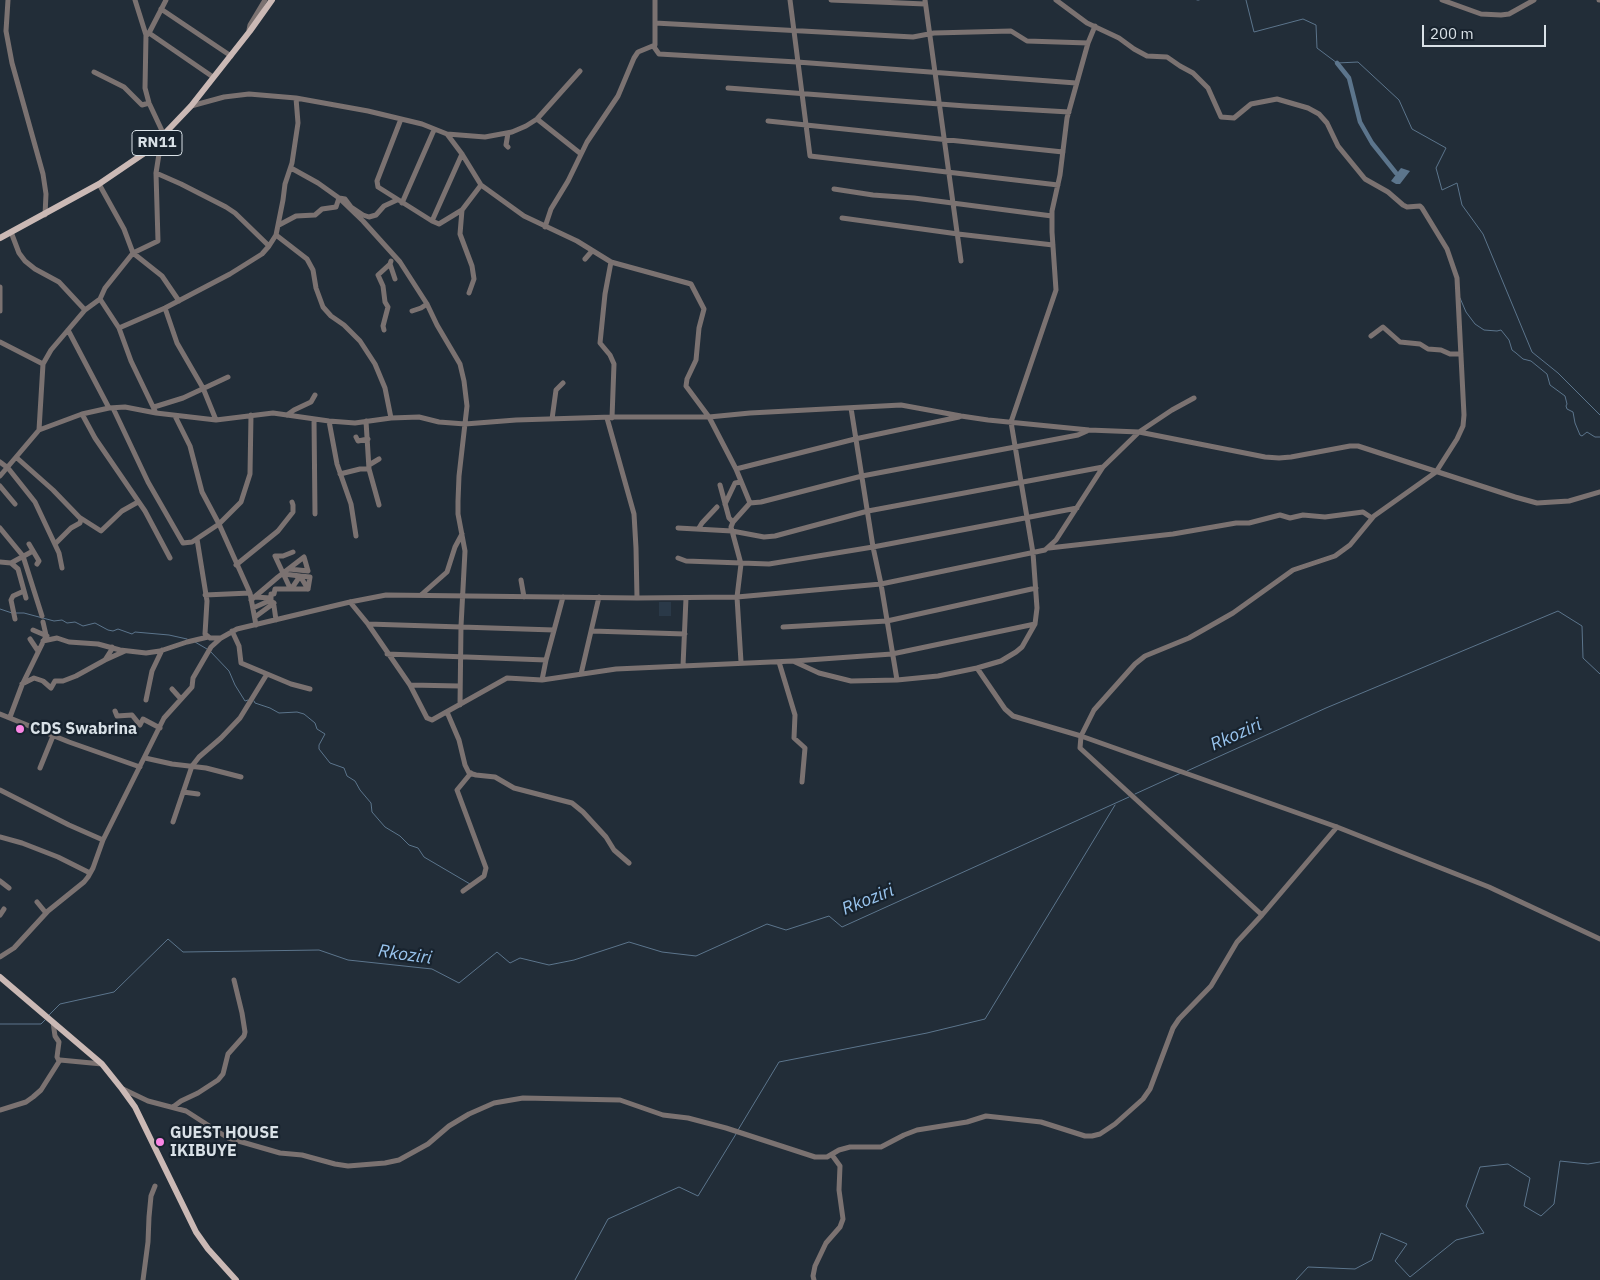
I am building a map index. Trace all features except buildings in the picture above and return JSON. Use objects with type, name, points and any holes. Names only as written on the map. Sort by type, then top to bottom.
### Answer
[{"type":"main road","name":"RN11","points":[[0,238],[99,184],[149,150],[191,106],[249,33],[272,0]]},
{"type":"main road","points":[[0,977],[102,1064],[122,1089],[135,1107],[196,1232],[208,1249],[236,1280]]},
{"type":"street","points":[[8,0],[6,31],[10,55],[14,76],[24,102],[43,174],[46,194],[45,214]]},
{"type":"street","points":[[39,430],[43,364],[54,344],[85,310],[100,299],[105,288],[133,253],[156,243],[159,239],[156,173],[164,135],[148,103],[146,88],[147,34],[135,0]]},
{"type":"street","points":[[147,34],[166,0]]},
{"type":"street","points":[[249,33],[250,25],[265,0]]},
{"type":"street","points":[[655,0],[654,47],[659,54],[798,62],[1076,83]]},
{"type":"street","points":[[790,0],[810,156],[1058,185]]},
{"type":"street","points":[[831,0],[925,2],[962,261]]},
{"type":"street","points":[[1056,0],[1087,23],[1119,38],[1147,56],[1167,57],[1194,73],[1208,88],[1221,117],[1234,118],[1251,104],[1277,99],[1308,108],[1320,114],[1338,146],[1365,178],[1388,192],[1403,205],[1407,207],[1420,206],[1447,249],[1456,270],[1463,426],[1436,472],[1385,507],[1372,518],[1350,545],[1335,556],[1293,570],[1233,614],[1189,638],[1145,656],[1135,664],[1094,710],[1080,736],[1080,748],[1262,915]]},
{"type":"street","points":[[1442,0],[1481,14],[1501,15],[1509,14],[1534,0]]},
{"type":"street","points":[[161,9],[231,56]]},
{"type":"street","points":[[654,23],[913,37],[938,32],[1011,31],[1026,41],[1088,43]]},
{"type":"street","points":[[793,661],[819,673],[851,680],[897,680],[938,676],[1001,661],[1022,648],[1035,624],[1037,608],[1033,552],[1011,422],[1056,290],[1052,216],[1069,112],[1088,43],[1095,26]]},
{"type":"street","points":[[147,34],[213,77]]},
{"type":"street","points":[[545,227],[551,209],[568,181],[591,135],[618,96],[634,58],[638,52],[654,47]]},
{"type":"street","points":[[191,106],[224,97],[249,94],[296,98],[422,124],[447,134],[484,137],[508,133],[526,126],[537,119],[580,71]]},
{"type":"street","points":[[94,72],[124,87],[142,105],[148,103]]},
{"type":"street","points":[[728,88],[1069,112]]},
{"type":"street","points":[[119,328],[179,301],[246,265],[262,254],[276,235],[279,225],[285,184],[290,168],[298,123],[296,98]]},
{"type":"street","points":[[401,119],[377,184],[378,186],[397,200],[439,224],[462,210],[480,185]]},
{"type":"street","points":[[537,119],[581,154]]},
{"type":"street","points":[[768,121],[1063,152]]},
{"type":"street","points":[[402,203],[434,130]]},
{"type":"street","points":[[508,133],[506,145],[508,147]]},
{"type":"street","points":[[447,134],[462,154],[480,185],[524,216],[577,241],[611,262],[691,284],[704,309],[699,328],[696,360],[686,383],[688,390],[709,417],[736,469],[750,503]]},
{"type":"street","points":[[432,221],[462,154]]},
{"type":"street","points":[[290,168],[318,183],[339,198],[363,221],[400,262],[427,304],[460,364],[467,406],[458,501],[458,514],[465,551],[459,686],[460,704]]},
{"type":"street","points":[[156,173],[226,207],[268,246]]},
{"type":"street","points":[[99,184],[124,229],[133,253],[162,276],[179,301]]},
{"type":"street","points":[[834,189],[1052,216]]},
{"type":"street","points":[[339,198],[345,199],[351,208],[369,217],[376,215],[384,206],[397,200]]},
{"type":"street","points":[[279,225],[296,216],[315,215],[322,209],[336,207],[339,198]]},
{"type":"street","points":[[462,210],[460,234],[472,266],[474,279],[469,294]]},
{"type":"street","points":[[842,218],[1053,245]]},
{"type":"street","points":[[11,232],[19,253],[25,261],[35,269],[59,282],[85,310]]},
{"type":"street","points":[[276,235],[310,264],[322,307],[360,341],[375,364],[391,418]]},
{"type":"street","points":[[585,259],[592,251]]},
{"type":"street","points":[[384,330],[383,326],[388,307],[378,275],[390,264],[394,256]]},
{"type":"street","points":[[611,262],[605,294],[600,343],[610,355],[614,364],[610,418],[634,514],[636,598]]},
{"type":"street","points":[[390,264],[395,279]]},
{"type":"street","points":[[0,287],[0,311]]},
{"type":"street","points":[[100,299],[119,328],[156,414]]},
{"type":"street","points":[[412,312],[427,304]]},
{"type":"street","points":[[165,308],[177,343],[204,388],[216,420]]},
{"type":"street","points":[[1371,336],[1383,327],[1400,342],[1420,344],[1428,349],[1441,350],[1450,354],[1461,354]]},
{"type":"street","points":[[68,330],[111,408],[148,482],[183,543],[198,539],[219,524],[240,503],[250,474],[251,415]]},
{"type":"street","points":[[0,342],[43,364]]},
{"type":"street","points":[[154,407],[183,398],[228,377]]},
{"type":"street","points":[[552,419],[556,390],[563,383]]},
{"type":"street","points":[[287,415],[311,402],[315,395]]},
{"type":"street","points":[[1048,548],[1056,540],[1103,467],[1139,432],[1194,398]]},
{"type":"street","points":[[0,476],[39,430],[82,414],[111,408],[129,408],[156,414],[216,420],[273,413],[356,423],[391,418],[419,417],[439,422],[465,424],[552,419],[709,417],[901,405],[962,416],[1011,422],[1089,430],[1139,432],[1264,457],[1279,458],[1354,446],[1537,503],[1569,501],[1598,493]]},
{"type":"street","points":[[851,408],[897,680]]},
{"type":"street","points":[[82,414],[95,438],[145,511],[170,558]]},
{"type":"street","points":[[175,416],[190,446],[202,492],[253,598],[256,625]]},
{"type":"street","points":[[736,469],[755,468],[855,440],[962,416]]},
{"type":"street","points":[[314,419],[315,514]]},
{"type":"street","points":[[329,421],[356,536]]},
{"type":"street","points":[[366,421],[369,467],[379,505]]},
{"type":"street","points":[[741,662],[737,597],[741,564],[732,531],[733,522],[750,503],[761,502],[862,476],[1015,447],[1089,430]]},
{"type":"street","points":[[356,437],[358,441],[368,439]]},
{"type":"street","points":[[17,458],[79,516],[100,531],[122,510],[138,502]]},
{"type":"street","points":[[340,474],[369,467],[378,460]]},
{"type":"street","points":[[0,462],[8,468],[35,502],[55,544],[62,568]]},
{"type":"street","points":[[678,528],[732,531],[764,537],[775,536],[868,511],[1103,467]]},
{"type":"street","points":[[364,478],[371,476]]},
{"type":"street","points":[[725,504],[736,483],[741,482]]},
{"type":"street","points":[[720,485],[729,518],[733,522]]},
{"type":"street","points":[[0,486],[14,504]]},
{"type":"street","points":[[236,565],[278,531],[293,512],[292,502]]},
{"type":"street","points":[[699,528],[717,507]]},
{"type":"street","points":[[678,558],[686,561],[769,564],[873,547],[1077,508]]},
{"type":"street","points":[[0,957],[14,948],[46,913],[84,882],[164,718],[192,687],[193,678],[213,645],[232,631],[386,595],[599,598],[737,597],[881,584],[1048,548],[1124,541],[1236,523],[1249,523],[1280,515],[1290,518],[1303,515],[1325,517],[1363,512],[1372,518]]},
{"type":"street","points":[[55,544],[71,528],[80,523],[81,519],[79,516]]},
{"type":"street","points":[[7,523],[0,528],[22,556],[42,616]]},
{"type":"street","points":[[421,596],[447,572],[455,547],[462,534]]},
{"type":"street","points":[[198,539],[204,571],[207,610],[205,634],[208,637]]},
{"type":"street","points":[[29,544],[39,561],[37,564]]},
{"type":"street","points":[[11,563],[33,551]]},
{"type":"street","points":[[291,588],[284,568],[275,556],[283,556],[293,552]]},
{"type":"street","points":[[0,562],[11,563],[17,567],[26,598]]},
{"type":"street","points":[[255,617],[272,597],[275,589],[308,589],[310,577],[300,576],[284,568]]},
{"type":"street","points":[[253,598],[284,568]]},
{"type":"street","points":[[291,588],[300,576]]},
{"type":"street","points":[[299,589],[300,576]]},
{"type":"street","points":[[521,580],[524,597]]},
{"type":"street","points":[[783,627],[887,621],[1036,588]]},
{"type":"street","points":[[264,589],[272,597],[276,620]]},
{"type":"street","points":[[15,619],[13,596],[24,591]]},
{"type":"street","points":[[205,595],[250,592]]},
{"type":"street","points":[[253,598],[272,597]]},
{"type":"street","points":[[253,608],[272,597]]},
{"type":"street","points":[[542,680],[563,597]]},
{"type":"street","points":[[581,674],[599,598]]},
{"type":"street","points":[[683,666],[686,598]]},
{"type":"street","points":[[350,602],[368,624],[410,685],[427,718],[432,720],[504,679],[542,680],[616,669],[741,662],[780,662],[892,654],[1035,624]]},
{"type":"street","points":[[10,718],[22,684],[46,638],[43,622]]},
{"type":"street","points":[[368,624],[554,630]]},
{"type":"street","points":[[33,630],[46,638],[98,644],[146,653],[208,637],[221,638]]},
{"type":"street","points":[[232,631],[239,646],[242,663],[296,686],[310,689]]},
{"type":"street","points":[[592,631],[685,634]]},
{"type":"street","points":[[30,639],[38,651]]},
{"type":"street","points":[[201,639],[213,645]]},
{"type":"street","points":[[105,660],[112,647]]},
{"type":"street","points":[[28,672],[51,688],[55,681],[63,681],[76,676],[124,650]]},
{"type":"street","points":[[146,700],[152,671],[162,650]]},
{"type":"street","points":[[387,654],[546,660]]},
{"type":"street","points":[[780,662],[795,715],[794,738],[805,748],[802,782]]},
{"type":"street","points":[[977,668],[1009,713],[1080,736],[1337,827],[1489,887],[1600,939]]},
{"type":"street","points":[[173,822],[192,766],[240,718],[267,674]]},
{"type":"street","points":[[22,684],[34,678]]},
{"type":"street","points":[[410,685],[459,686]]},
{"type":"street","points":[[172,689],[181,698]]},
{"type":"street","points":[[115,711],[117,716],[132,716],[140,725],[143,719],[160,728]]},
{"type":"street","points":[[447,712],[459,740],[468,771],[471,774],[495,777],[514,788],[572,804],[583,812],[606,837],[614,850],[629,863]]},
{"type":"street","points":[[0,714],[53,736],[140,767]]},
{"type":"street","points":[[40,768],[53,736]]},
{"type":"street","points":[[145,758],[217,770],[241,777]]},
{"type":"street","points":[[463,891],[484,876],[486,868],[457,790],[471,774]]},
{"type":"street","points":[[0,790],[69,825],[104,840]]},
{"type":"street","points":[[183,792],[198,794]]},
{"type":"street","points":[[122,1089],[148,1101],[189,1112],[228,1138],[280,1153],[308,1156],[340,1165],[385,1163],[399,1160],[423,1148],[449,1126],[483,1107],[494,1103],[539,1097],[620,1100],[663,1115],[688,1118],[726,1128],[815,1157],[827,1157],[839,1150],[850,1147],[881,1147],[917,1130],[967,1122],[986,1116],[1041,1122],[1085,1136],[1100,1134],[1115,1124],[1143,1099],[1150,1089],[1173,1028],[1182,1015],[1211,986],[1234,946],[1337,827]]},
{"type":"street","points":[[0,837],[58,857],[90,873]]},
{"type":"street","points":[[0,881],[9,888]]},
{"type":"street","points":[[37,902],[46,913]]},
{"type":"street","points":[[0,915],[4,909]]},
{"type":"street","points":[[173,1107],[218,1080],[223,1074],[228,1054],[244,1036],[242,1013],[234,980]]},
{"type":"street","points":[[0,1110],[26,1102],[33,1097],[41,1090],[59,1061],[57,1057],[60,1042],[55,1036],[51,1020]]},
{"type":"street","points":[[59,1061],[102,1064]]},
{"type":"street","points":[[814,1280],[815,1266],[826,1243],[840,1227],[843,1219],[839,1190],[840,1166],[832,1155]]},
{"type":"street","points":[[143,1280],[149,1235],[149,1214],[155,1186]]},
{"type":"shaded area","points":[[1401,168],[1410,171],[1400,184],[1396,184],[1391,181]]},
{"type":"shaded area","points":[[659,602],[671,602],[671,616],[659,616]]},
{"type":"waterway","points":[[1246,0],[1254,32],[1303,19],[1316,25],[1317,48],[1337,63],[1358,62],[1399,100],[1412,129],[1446,148],[1436,168],[1442,190],[1457,183],[1462,205],[1483,234],[1532,352],[1558,373],[1600,415]]},
{"type":"waterway","points":[[1337,63],[1349,78],[1360,122],[1372,143],[1396,173]]},
{"type":"waterway","points":[[1460,298],[1466,312],[1475,324],[1484,330],[1501,330],[1509,340],[1512,350],[1523,359],[1531,361],[1547,374],[1550,385],[1565,396],[1567,409],[1573,412],[1580,435],[1582,436],[1587,432],[1595,437],[1600,437]]},
{"type":"waterway","points":[[0,609],[12,613]]},
{"type":"waterway","name":"Rkoziri","points":[[1187,771],[1326,708],[1558,611],[1582,626],[1583,658],[1600,674]]},
{"type":"waterway","points":[[16,613],[24,613],[54,621],[62,620],[67,623],[75,622],[83,626],[95,623],[108,630],[118,629],[132,634],[135,632],[169,635],[187,639]]},
{"type":"waterway","points":[[195,642],[207,649]]},
{"type":"waterway","points":[[210,651],[229,671],[245,701],[248,700]]},
{"type":"waterway","points":[[254,701],[279,713],[297,712],[304,714],[315,723],[317,729],[325,734],[319,749],[330,763],[344,768],[347,776],[355,781],[371,803],[372,812],[385,827],[400,836],[409,845],[418,848],[424,857],[470,884]]},
{"type":"waterway","name":"Rkoziri","points":[[1135,794],[1181,773]]},
{"type":"waterway","name":"Rkoziri","points":[[49,1015],[60,1004],[114,992],[168,939],[183,952],[319,950],[348,960],[432,969],[459,983],[497,952],[510,963],[520,958],[549,965],[574,960],[629,942],[662,952],[696,956],[767,924],[786,930],[829,916],[842,927],[1129,797]]},
{"type":"waterway","points":[[738,1130],[779,1062],[927,1033],[985,1019],[1115,805]]},
{"type":"waterway","name":"Rkoziri","points":[[0,1024],[41,1024],[45,1020]]},
{"type":"waterway","points":[[575,1280],[608,1219],[679,1187],[698,1196],[736,1134]]},
{"type":"waterway","points":[[1296,1280],[1308,1267],[1355,1269],[1372,1260],[1381,1233],[1407,1244],[1395,1261],[1410,1277],[1456,1240],[1484,1233],[1466,1206],[1480,1167],[1508,1164],[1530,1178],[1524,1206],[1541,1216],[1554,1204],[1560,1161],[1588,1164],[1600,1162]]},
{"type":"place","name":"CDS Swabrina","points":[[20,729]]},
{"type":"place","name":"GUEST HOUSE IKIBUYE","points":[[160,1142]]}]
